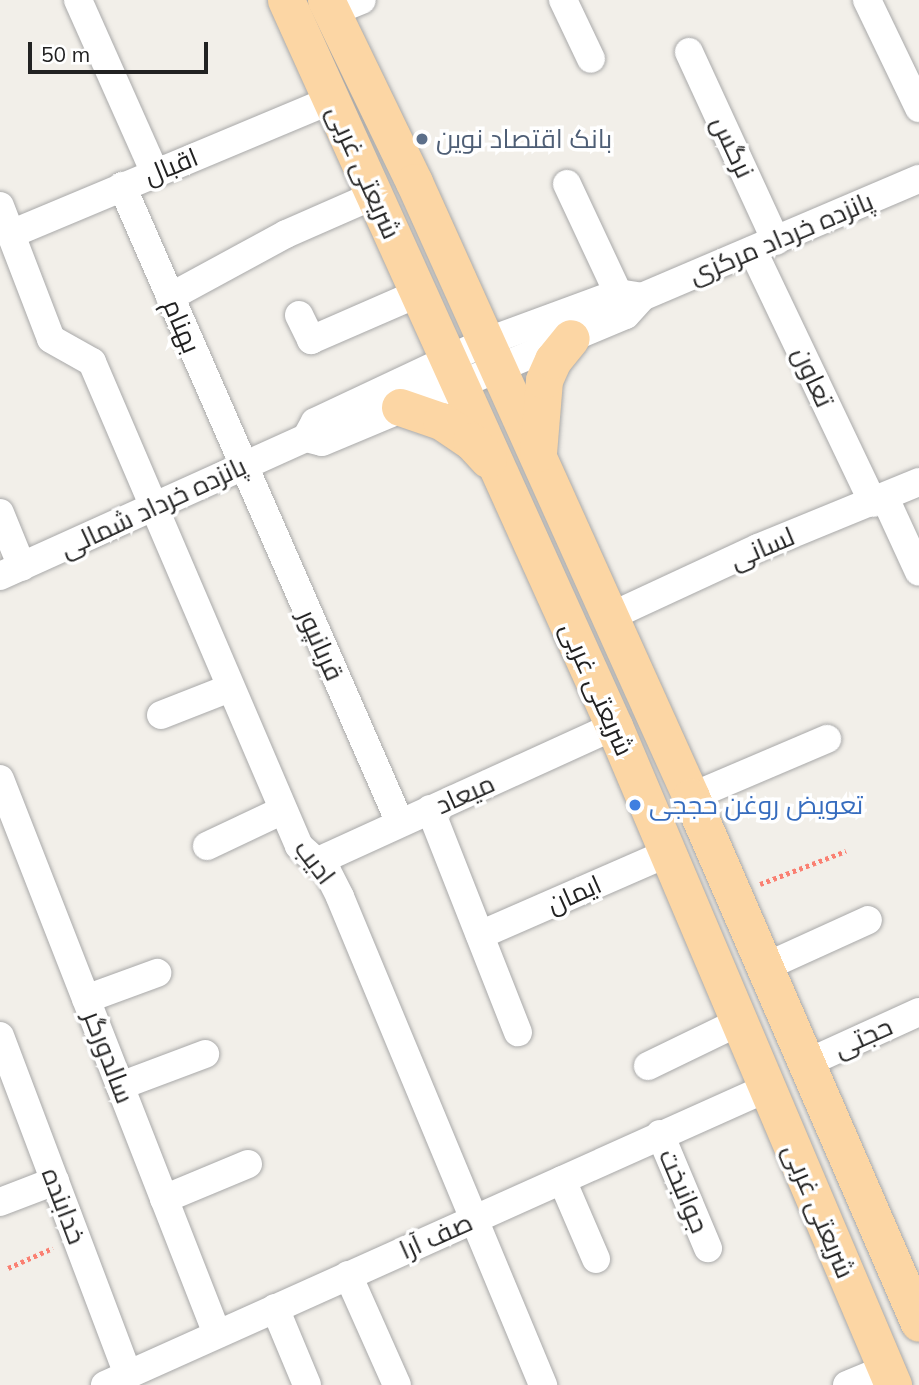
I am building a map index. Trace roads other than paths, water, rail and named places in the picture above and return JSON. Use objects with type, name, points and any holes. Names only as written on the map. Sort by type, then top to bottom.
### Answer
[{"type":"main road","name":"شریعتی غربی","points":[[286,0],[614,726],[889,1377]]},
{"type":"main road","name":"شریعتی غربی","points":[[340,4],[489,356],[691,797],[919,1323]]},
{"type":"main road","points":[[539,465],[537,432],[544,380],[552,360],[571,338]]},
{"type":"main road","points":[[400,407],[441,421],[461,434],[503,476]]},
{"type":"street","points":[[78,0],[155,173]]},
{"type":"street","points":[[563,0],[591,59]]},
{"type":"street","points":[[867,0],[910,67],[919,108]]},
{"type":"street","name":"نرگس","points":[[689,52],[765,246]]},
{"type":"street","name":"اقبال","points":[[11,234],[332,100]]},
{"type":"street","name":"پانزده خرداد مرکزی","points":[[489,356],[630,295],[765,246],[919,179]]},
{"type":"street","points":[[567,184],[630,295]]},
{"type":"street","name":"بهنام","points":[[122,186],[242,466]]},
{"type":"street","points":[[170,297],[286,233],[375,195]]},
{"type":"street","name":"ادیب","points":[[0,206],[51,339],[92,362],[299,846],[327,871],[340,897],[544,1385]]},
{"type":"street","name":"تعاون","points":[[765,246],[879,500],[919,572]]},
{"type":"street","points":[[299,315],[311,340],[419,293]]},
{"type":"street","name":"پانزده خرداد مرکزی","points":[[489,356],[571,338],[626,316],[630,295]]},
{"type":"street","name":"پانزده خرداد شمالی","points":[[11,572],[306,438],[315,422],[489,356]]},
{"type":"street","name":"پانزده خرداد شمالی","points":[[306,438],[322,442],[400,407],[454,371]]},
{"type":"street","name":"قربانپور","points":[[242,466],[400,823]]},
{"type":"street","name":"لسانی","points":[[607,618],[758,548],[919,482]]},
{"type":"street","points":[[0,513],[11,572]]},
{"type":"street","points":[[161,715],[230,688]]},
{"type":"street","name":"میعاد","points":[[316,862],[614,726]]},
{"type":"street","points":[[691,797],[827,739]]},
{"type":"street","name":"سالدورگر","points":[[0,779],[217,1334]]},
{"type":"street","points":[[430,809],[518,1032]]},
{"type":"street","points":[[207,846],[283,810]]},
{"type":"street","name":"ایمان","points":[[480,935],[668,853]]},
{"type":"street","points":[[765,967],[868,920]]},
{"type":"street","points":[[86,999],[158,973]]},
{"type":"street","name":"حجتی","points":[[807,1063],[919,1012]]},
{"type":"street","points":[[648,1066],[739,1022]]},
{"type":"street","name":"خدابنده","points":[[0,1037],[77,1238],[117,1380]]},
{"type":"street","points":[[120,1086],[205,1054]]},
{"type":"street","name":"صف آرا","points":[[117,1380],[767,1088]]},
{"type":"street","name":"جوانبخت","points":[[660,1135],[708,1248]]},
{"type":"street","points":[[164,1199],[248,1164]]},
{"type":"street","points":[[562,1180],[596,1259]]},
{"type":"street","points":[[0,1202],[55,1181]]},
{"type":"street","points":[[348,1275],[397,1385]]},
{"type":"street","points":[[275,1308],[307,1385]]},
{"type":"street","points":[[847,1385],[889,1377]]},
{"type":"place","name":"بانک اقتصاد نوین","points":[[422,139]]},
{"type":"place","name":"تعویض روغن حججی","points":[[635,805]]}]
